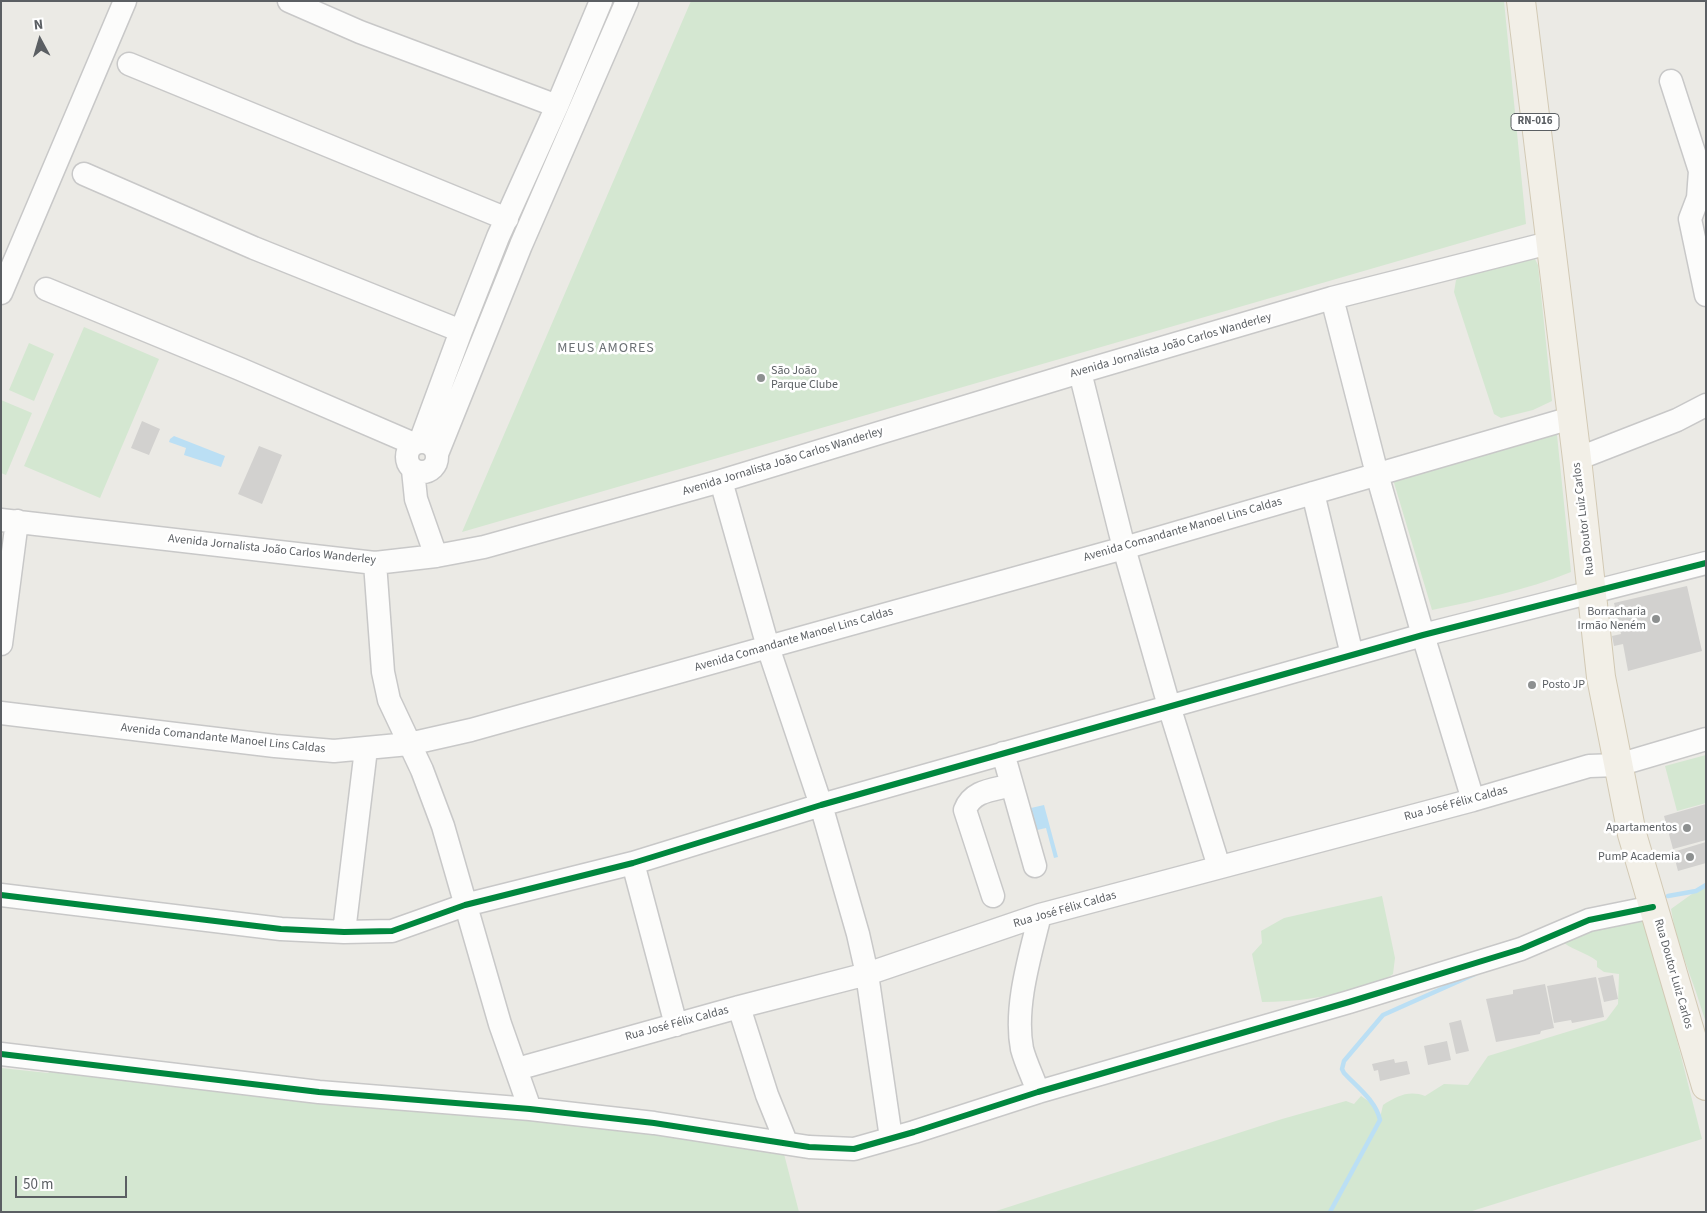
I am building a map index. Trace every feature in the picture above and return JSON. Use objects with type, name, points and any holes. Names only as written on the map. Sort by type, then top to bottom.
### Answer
[{"type":"main road","name":"Rua Doutor Luiz Carlos","points":[[1520,1],[1577,460],[1601,677],[1632,834],[1703,1068]]},
{"type":"street","points":[[1,293],[125,1]]},
{"type":"street","points":[[289,1],[360,32],[557,106]]},
{"type":"street","points":[[599,6],[623,10],[522,245],[423,447],[461,331],[599,6]]},
{"type":"street","points":[[129,64],[507,219],[536,212]]},
{"type":"street","points":[[1671,81],[1700,171],[1698,198],[1690,219],[1706,296]]},
{"type":"street","points":[[84,174],[254,248],[461,331]]},
{"type":"street","points":[[507,219],[522,245]]},
{"type":"street","name":"Avenida Jornalista João Carlos Wanderley","points":[[9,520],[375,563],[436,556],[484,547],[721,481],[1332,298],[1549,242]]},
{"type":"street","points":[[46,288],[423,447]]},
{"type":"street","points":[[1332,298],[1423,635],[1473,800]]},
{"type":"street","points":[[1080,372],[1124,548],[1169,706],[1219,867]]},
{"type":"street","points":[[1577,460],[1677,420],[1706,405]]},
{"type":"street","name":"Avenida Comandante Manoel Lins Caldas","points":[[1,713],[275,746],[334,751],[409,744],[471,730],[768,648],[1124,548],[1571,418]]},
{"type":"street","points":[[423,447],[409,448],[406,459],[412,470],[416,499],[436,556]]},
{"type":"street","points":[[721,481],[768,648],[821,805],[868,974],[891,1138]]},
{"type":"street","points":[[1312,493],[1352,655]]},
{"type":"street","points":[[1,644],[9,520]]},
{"type":"street","points":[[375,563],[383,672],[389,700],[422,770],[437,809],[500,1024],[530,1110]]},
{"type":"street","points":[[1,895],[281,929],[344,932],[392,931],[465,905],[632,863],[821,805],[1169,706],[1423,635],[1706,563]]},
{"type":"street","name":"Rua José Félix Caldas","points":[[517,1069],[739,1007],[868,974],[1040,915],[1473,800],[1589,766],[1618,765],[1706,739]]},
{"type":"street","points":[[344,932],[366,748]]},
{"type":"street","points":[[1003,753],[1036,866]]},
{"type":"street","points":[[993,896],[965,810],[968,802],[975,794],[1012,785]]},
{"type":"street","points":[[632,863],[676,1025]]},
{"type":"street","points":[[1,1054],[319,1092],[530,1110],[654,1123],[826,1148],[854,1149],[1038,1092],[1349,1002],[1520,948],[1590,920],[1653,907]]},
{"type":"street","points":[[1038,1092],[1026,1065],[1020,1027],[1023,984],[1040,915]]},
{"type":"street","points":[[739,1007],[767,1094],[786,1142]]},
{"type":"green space","name":"São João Parque Clube","points":[[691,1],[1504,1],[1526,224],[462,532]]},
{"type":"green space","points":[[1526,257],[1535,259],[1538,265],[1552,401],[1533,410],[1501,418],[1494,414],[1454,292],[1456,280],[1470,268]]},
{"type":"green space","points":[[84,327],[159,359],[100,498],[24,466]]},
{"type":"green space","points":[[29,343],[54,354],[34,401],[9,390]]},
{"type":"green space","points":[[1,400],[32,413],[6,475],[1,473]]},
{"type":"green space","points":[[1555,430],[1571,572],[1520,589],[1432,610],[1392,476]]},
{"type":"green space","points":[[1706,755],[1706,803],[1677,811],[1665,766]]},
{"type":"green space","points":[[1706,887],[1706,1023],[1676,936],[1671,909],[1696,891]]},
{"type":"green space","points":[[1382,896],[1395,958],[1393,974],[1374,983],[1336,994],[1300,1000],[1262,1002],[1252,954],[1262,943],[1261,931],[1284,918]]},
{"type":"green space","points":[[1632,918],[1643,922],[1649,930],[1702,1139],[1469,1212],[993,1212],[1282,1119],[1346,1101],[1354,1104],[1361,1096],[1374,1105],[1380,1118],[1383,1105],[1398,1097],[1408,1094],[1425,1096],[1444,1084],[1468,1085],[1488,1056],[1606,1020],[1618,1004],[1619,974],[1604,972],[1597,967],[1597,961],[1564,943],[1582,933]]},
{"type":"green space","points":[[1,1068],[48,1073],[51,1071],[633,1129],[783,1150],[799,1212],[1,1212]]},
{"type":"water","points":[[174,436],[225,456],[221,467],[184,455],[186,448],[169,442]]},
{"type":"water","points":[[1044,805],[1058,857],[1054,858],[1046,828],[1037,830],[1031,808]]},
{"type":"building","points":[[142,421],[160,429],[149,455],[131,448]]},
{"type":"building","points":[[259,446],[282,455],[262,504],[238,494]]},
{"type":"building","name":"Borracharia Irmão Neném","points":[[1687,586],[1702,651],[1628,671],[1623,644],[1614,646],[1612,636],[1621,634],[1614,603]]},
{"type":"building","name":"Apartamentos","points":[[1706,804],[1706,840],[1673,849],[1664,816]]},
{"type":"building","name":"PumP Academia","points":[[1706,842],[1706,863],[1678,871],[1673,852]]},
{"type":"building","points":[[1613,975],[1618,999],[1604,1002],[1598,978]]},
{"type":"building","points":[[1596,977],[1604,1017],[1572,1023],[1571,1020],[1554,1023],[1547,986]]},
{"type":"building","points":[[1545,984],[1554,1028],[1541,1031],[1540,1034],[1496,1042],[1486,999],[1513,994],[1513,990]]},
{"type":"building","points":[[1461,1020],[1469,1051],[1456,1054],[1449,1023]]},
{"type":"building","points":[[1447,1041],[1451,1060],[1428,1065],[1424,1046]]},
{"type":"building","points":[[1394,1059],[1395,1063],[1407,1061],[1410,1074],[1380,1081],[1378,1070],[1374,1071],[1372,1064]]},
{"type":"waterway","points":[[1668,896],[1696,891],[1706,885]]},
{"type":"waterway","points":[[1330,1212],[1380,1120],[1370,1100],[1344,1073],[1342,1069],[1344,1061],[1383,1015],[1475,974]]},
{"type":"cycle path","points":[[1,895],[281,929],[344,932],[392,931],[465,905],[633,863],[821,805],[1423,635],[1706,563]]},
{"type":"cycle path","points":[[1,1054],[319,1092],[530,1109],[654,1123],[809,1147],[854,1149],[914,1132],[1038,1092],[1349,1002],[1521,949],[1589,920],[1653,907]]},
{"type":"place","name":"São João Parque Clube","points":[[761,378]]},
{"type":"place","name":"Borracharia Irmão Neném","points":[[1656,619]]},
{"type":"place","name":"Posto JP","points":[[1532,685]]},
{"type":"place","name":"Apartamentos","points":[[1687,828]]},
{"type":"place","name":"PumP Academia","points":[[1690,857]]},
{"type":"district","name":"MEUS AMORES","points":[[606,349]]}]
